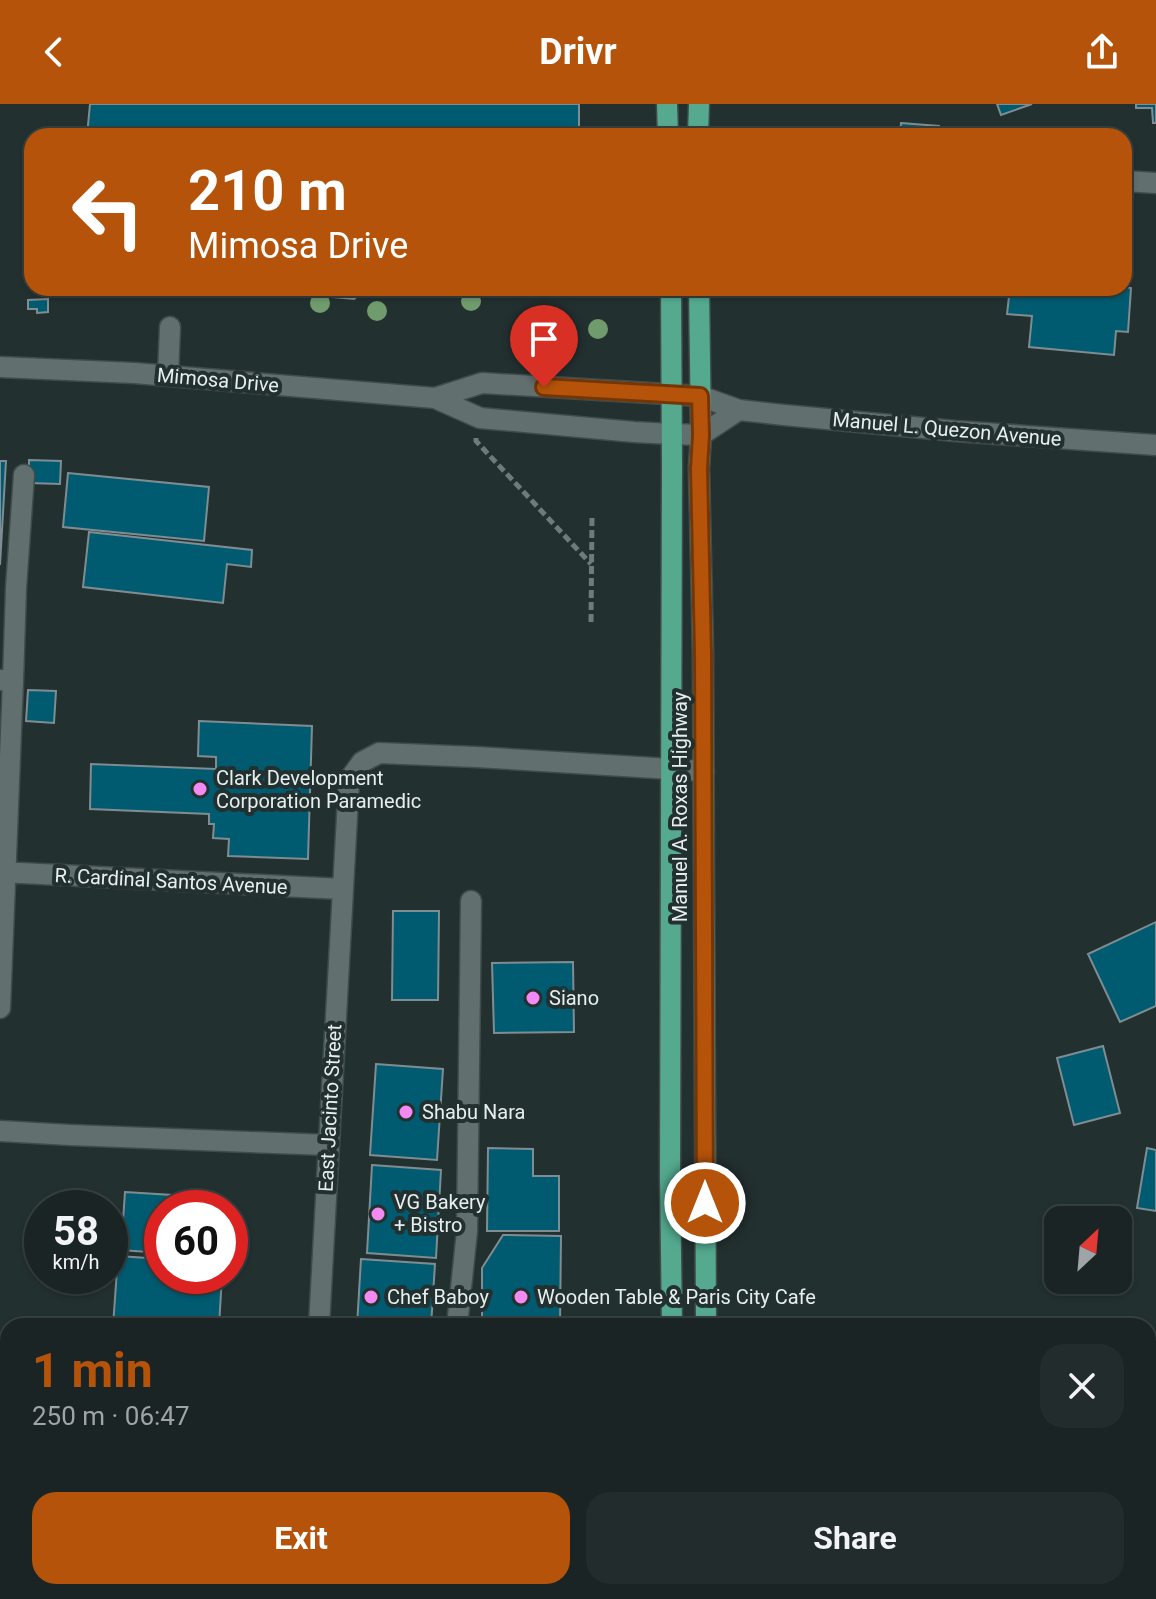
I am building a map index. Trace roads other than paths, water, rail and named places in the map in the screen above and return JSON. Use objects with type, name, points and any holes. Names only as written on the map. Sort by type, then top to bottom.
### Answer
[{"type":"main road","points":[[667,104],[668,128]]},
{"type":"main road","points":[[698,128],[699,104]]},
{"type":"main road","name":"Manuel A. Roxas Highway","points":[[671,296],[672,1318]]},
{"type":"main road","name":"Manuel A. Roxas Highway","points":[[699,296],[706,1318]]},
{"type":"street","points":[[1132,182],[1156,183]]},
{"type":"street","points":[[168,376],[170,327]]},
{"type":"street","name":"Mimosa Drive","points":[[0,367],[168,376],[435,398],[480,418],[701,435]]},
{"type":"street","name":"Mimosa Drive","points":[[435,398],[482,383],[700,396]]},
{"type":"street","name":"Manuel L. Quezon Avenue","points":[[700,396],[739,410],[955,431],[1156,445]]},
{"type":"street","points":[[701,435],[739,410]]},
{"type":"street","points":[[0,1008],[6,680],[24,475]]},
{"type":"street","name":"East Jacinto Street","points":[[319,1318],[349,780],[362,762],[379,753],[704,771]]},
{"type":"street","name":"R. Cardinal Santos Avenue","points":[[2,873],[342,889]]},
{"type":"street","points":[[458,1318],[467,1231],[471,901]]},
{"type":"street","points":[[0,1131],[328,1145]]},
{"type":"place","name":"Clark Development Corporation Paramedic","points":[[200,789]]},
{"type":"place","name":"Siano","points":[[533,998]]},
{"type":"place","name":"Shabu Nara","points":[[406,1112]]},
{"type":"place","name":"VG Bakery + Bistro","points":[[378,1214]]},
{"type":"place","name":"Chef Baboy","points":[[371,1297]]},
{"type":"place","name":"Wooden Table & Paris City Cafe","points":[[521,1297]]}]
